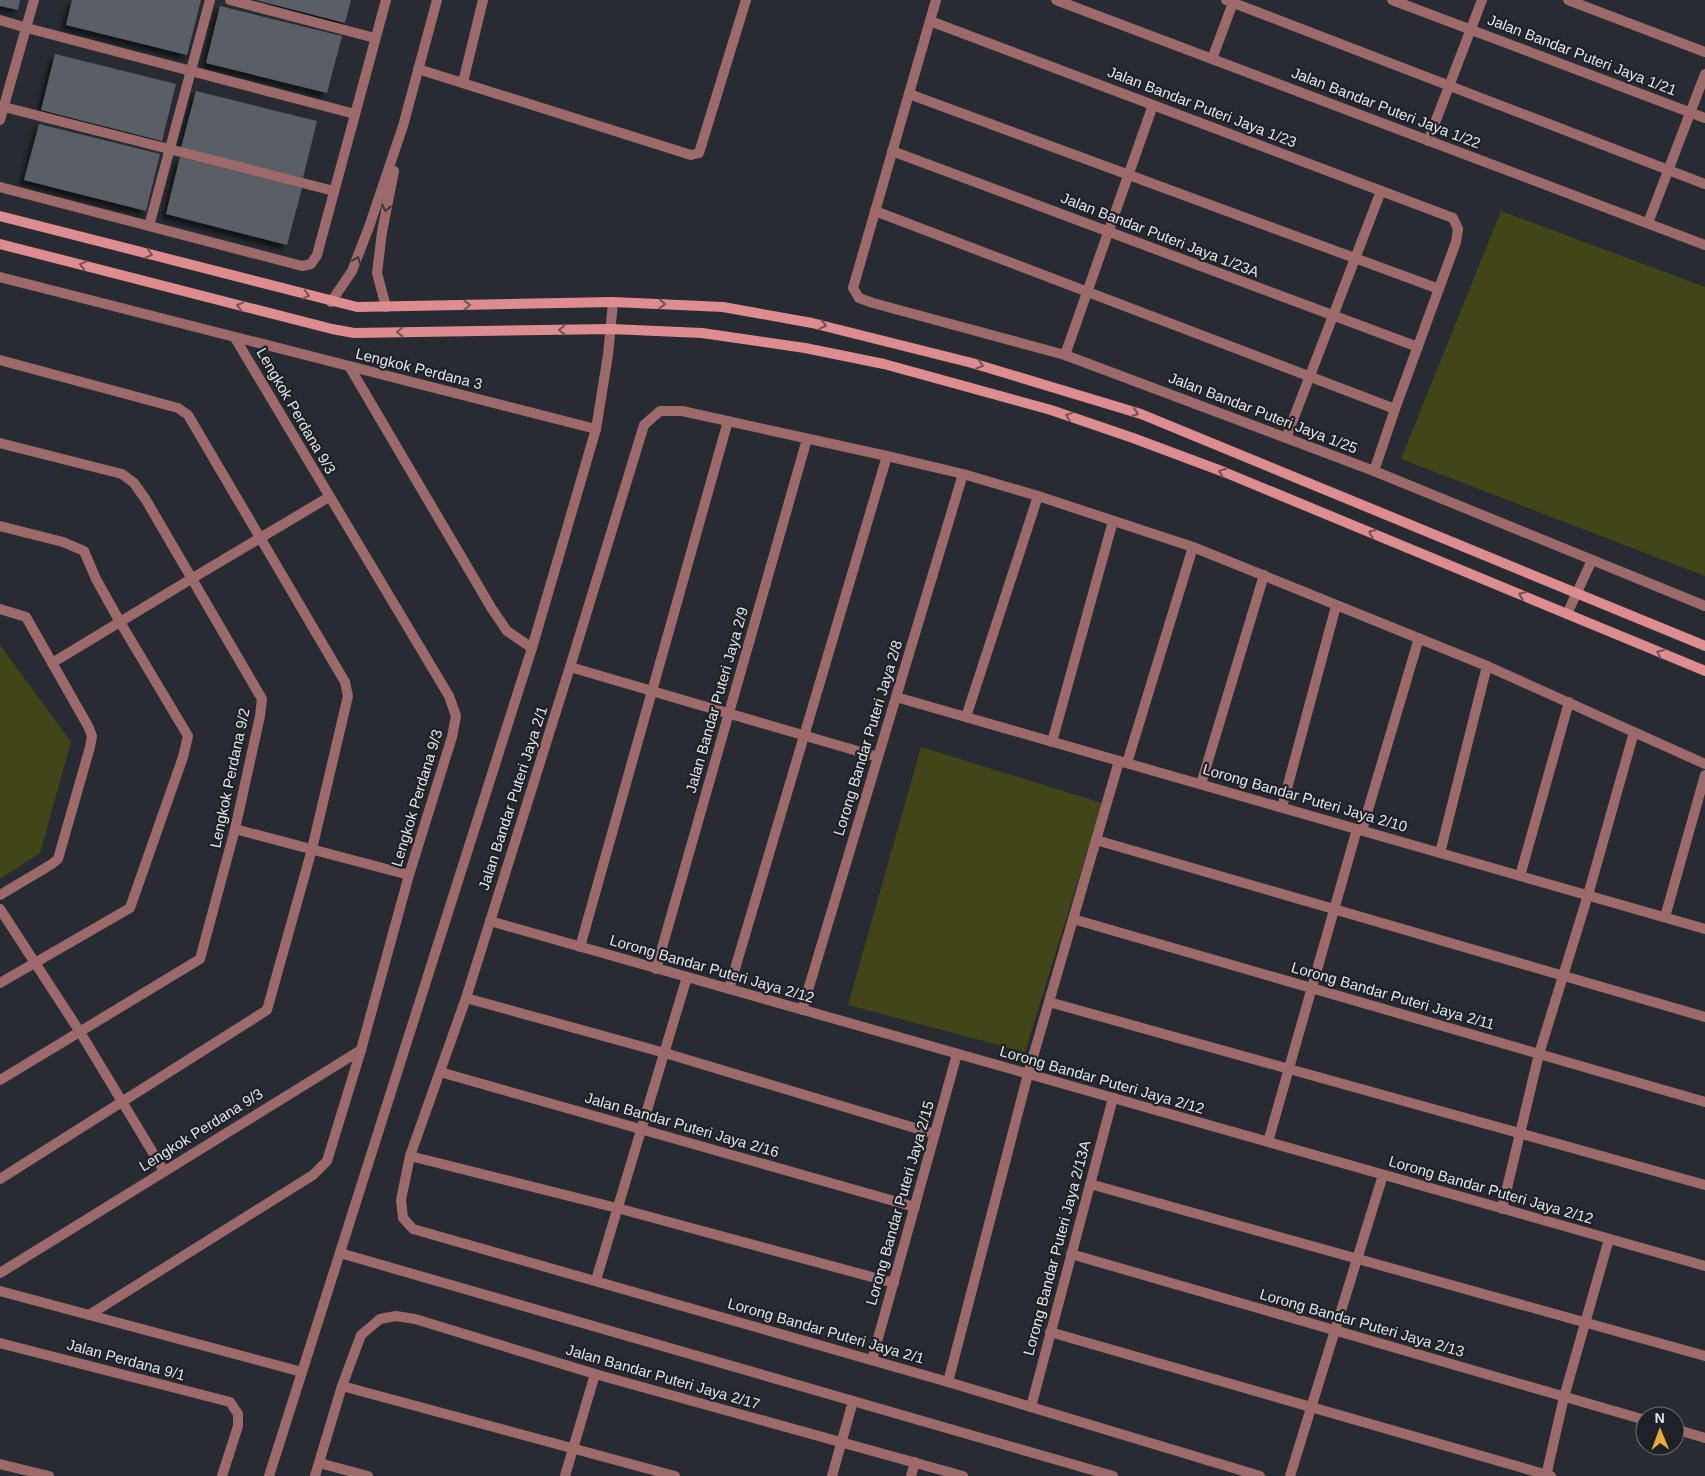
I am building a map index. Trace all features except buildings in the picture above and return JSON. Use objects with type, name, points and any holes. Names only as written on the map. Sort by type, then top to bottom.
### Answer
[{"type":"street","points":[[0,120],[34,0]]},
{"type":"street","points":[[149,226],[210,0]]},
{"type":"street","points":[[230,0],[375,38]]},
{"type":"street","points":[[0,187],[302,266],[311,264],[317,255],[386,0]]},
{"type":"street","points":[[331,302],[352,270],[370,227],[403,126],[437,0]]},
{"type":"street","points":[[463,82],[483,0]]},
{"type":"street","points":[[418,69],[691,155],[699,153],[746,2],[734,0]]},
{"type":"street","points":[[936,0],[875,211],[1395,409]]},
{"type":"street","name":"Jalan Bandar Puteri Jaya 1/22","points":[[1056,0],[1705,245]]},
{"type":"street","name":"Jalan Bandar Puteri Jaya 1/21","points":[[1392,0],[1705,118]]},
{"type":"street","points":[[1428,140],[1482,0]]},
{"type":"street","points":[[1568,0],[1705,52]]},
{"type":"street","points":[[1212,59],[1231,1],[1705,184]]},
{"type":"street","points":[[0,20],[355,114]]},
{"type":"street","name":"Jalan Bandar Puteri Jaya 1/23","points":[[930,21],[1453,218],[1458,228],[1456,242],[1439,289]]},
{"type":"street","points":[[1648,224],[1705,74]]},
{"type":"street","points":[[909,94],[1439,289],[1374,472]]},
{"type":"street","points":[[1065,354],[1153,105]]},
{"type":"street","points":[[4,106],[334,191]]},
{"type":"street","points":[[386,307],[377,273],[382,232],[403,126]]},
{"type":"street","name":"Jalan Bandar Puteri Jaya 1/23A","points":[[892,151],[1418,347]]},
{"type":"street","points":[[1286,438],[1381,191]]},
{"type":"street","name":"Jalan Bandar Puteri Jaya 1/25","points":[[875,211],[853,288],[860,298],[1065,354],[1374,472],[1705,606]]},
{"type":"street","points":[[0,216],[331,302],[357,307],[613,302],[723,307],[812,322],[972,362],[1141,414],[1705,646]]},
{"type":"street","points":[[0,244],[332,330],[354,333],[611,329],[702,334],[805,348],[884,364],[1051,410],[1224,472],[1705,671]]},
{"type":"street","points":[[0,277],[235,338]]},
{"type":"street","points":[[269,1476],[532,648],[596,429],[608,355],[613,302]]},
{"type":"street","name":"Lengkok Perdana 3","points":[[235,338],[596,429]]},
{"type":"street","name":"Lengkok Perdana 9/3","points":[[0,1274],[361,1050],[409,875],[452,737],[456,716],[449,696],[235,338]]},
{"type":"street","points":[[0,360],[178,408],[188,415],[345,682],[348,696],[312,849],[267,1010],[0,1179]]},
{"type":"street","points":[[349,366],[492,609],[507,631],[532,648]]},
{"type":"street","name":"Jalan Bandar Puteri Jaya 2/1","points":[[401,1200],[410,1156],[466,998],[644,425],[660,410],[682,411],[728,421]]},
{"type":"street","points":[[580,947],[728,421],[963,474],[1038,496],[1193,547],[1487,666],[1705,764]]},
{"type":"street","name":"Jalan Bandar Puteri Jaya 2/9","points":[[656,969],[807,439]]},
{"type":"street","name":"Lengkok Perdana 9/2","points":[[0,442],[122,474],[134,483],[146,500],[262,698],[260,716],[235,829],[200,959],[0,1080]]},
{"type":"street","points":[[728,989],[887,456]]},
{"type":"street","name":"Lorong Bandar Puteri Jaya 2/8","points":[[802,1010],[963,474]]},
{"type":"street","points":[[966,717],[1038,496]]},
{"type":"street","points":[[52,663],[329,497]]},
{"type":"street","points":[[1052,742],[1113,521]]},
{"type":"street","points":[[0,526],[63,542],[84,551],[96,578],[120,622],[188,736],[183,757],[130,908],[0,983]]},
{"type":"street","points":[[948,1382],[1028,1074],[1096,840],[1193,547]]},
{"type":"street","points":[[1567,614],[1592,560]]},
{"type":"street","points":[[1201,784],[1264,575]]},
{"type":"street","points":[[1282,807],[1336,606]]},
{"type":"street","points":[[0,609],[26,617],[92,736],[58,859],[0,895]]},
{"type":"street","points":[[1268,1142],[1334,909],[1419,638]]},
{"type":"street","points":[[1440,853],[1487,666]]},
{"type":"street","points":[[570,667],[878,756]]},
{"type":"street","name":"Lorong Bandar Puteri Jaya 2/10","points":[[896,697],[1705,929]]},
{"type":"street","points":[[1520,876],[1569,702]]},
{"type":"street","points":[[1502,1209],[1539,1054],[1588,895],[1634,732]]},
{"type":"street","points":[[1665,917],[1705,775]]},
{"type":"street","points":[[235,829],[409,875]]},
{"type":"street","points":[[1096,840],[1705,1017]]},
{"type":"street","points":[[0,909],[80,1032],[164,1171]]},
{"type":"street","name":"Lorong Bandar Puteri Jaya 2/11","points":[[1073,919],[1705,1102]]},
{"type":"street","name":"Lorong Bandar Puteri Jaya 2/12","points":[[490,922],[1705,1266]]},
{"type":"street","points":[[596,1280],[640,1129],[688,977]]},
{"type":"street","points":[[466,998],[665,1053],[935,1134]]},
{"type":"street","points":[[1049,1002],[1705,1185]]},
{"type":"street","points":[[89,1315],[313,1175],[326,1161],[361,1050]]},
{"type":"street","name":"Lorong Bandar Puteri Jaya 2/15","points":[[872,1360],[957,1054]]},
{"type":"street","name":"Jalan Bandar Puteri Jaya 2/16","points":[[440,1072],[915,1207]]},
{"type":"street","name":"Lorong Bandar Puteri Jaya 2/13A","points":[[1030,1406],[1113,1098]]},
{"type":"street","points":[[410,1156],[617,1208],[894,1282]]},
{"type":"street","points":[[1290,1476],[1383,1175]]},
{"type":"street","points":[[1090,1184],[1705,1356]]},
{"type":"street","name":"Lorong Bandar Puteri Jaya 2/1","points":[[401,1200],[403,1218],[413,1229],[948,1382],[1260,1476]]},
{"type":"street","points":[[1050,1332],[1548,1475],[1564,1397],[1610,1239]]},
{"type":"street","points":[[340,1253],[1113,1476]]},
{"type":"street","name":"Lorong Bandar Puteri Jaya 2/13","points":[[1071,1254],[1635,1417]]},
{"type":"street","points":[[0,1291],[302,1372]]},
{"type":"street","name":"Jalan Bandar Puteri Jaya 2/17","points":[[342,1386],[360,1335],[380,1320],[396,1316],[415,1319],[595,1374],[963,1476]]},
{"type":"street","name":"Jalan Perdana 9/1","points":[[0,1343],[230,1402],[238,1414],[238,1426],[222,1476]]},
{"type":"street","points":[[565,1476],[595,1374]]},
{"type":"street","points":[[315,1476],[342,1386],[675,1476]]},
{"type":"street","points":[[832,1476],[853,1401]]},
{"type":"street","points":[[1685,1432],[1705,1438]]},
{"type":"street","points":[[911,1476],[915,1462]]},
{"type":"street","points":[[319,1463],[368,1476]]},
{"type":"street","points":[[0,1464],[48,1476]]},
{"type":"green space","points":[[1501,211],[1705,287],[1705,576],[1401,459]]},
{"type":"green space","points":[[0,645],[71,742],[40,853],[0,879]]},
{"type":"green space","points":[[921,747],[1102,803],[1025,1052],[848,1005]]}]
